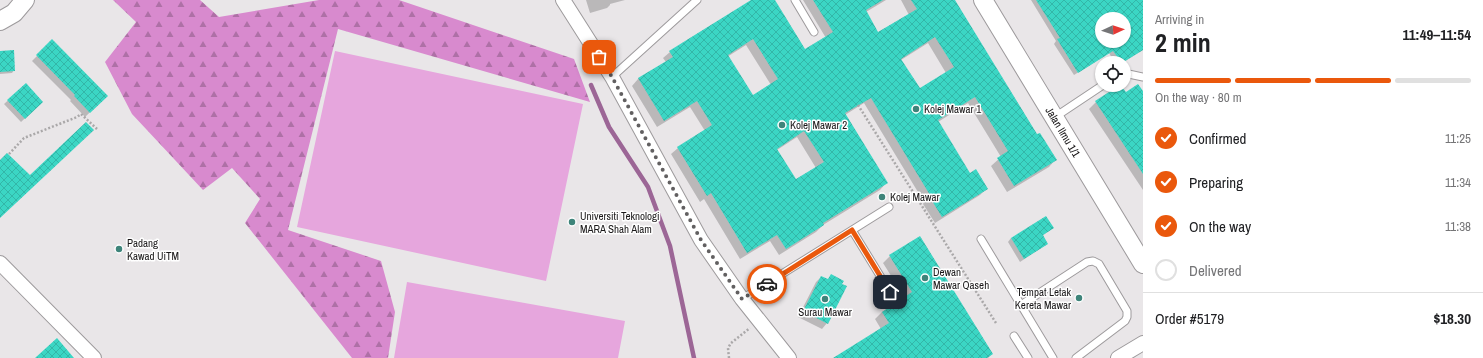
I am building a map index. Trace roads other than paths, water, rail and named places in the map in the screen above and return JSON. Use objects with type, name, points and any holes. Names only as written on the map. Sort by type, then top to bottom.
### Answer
[{"type":"street","points":[[0,21],[14,13],[25,0]]},
{"type":"street","points":[[563,0],[612,77],[701,240],[742,299],[789,358]]},
{"type":"street","name":"Jalan Ilmu 1/1","points":[[983,0],[1143,264]]},
{"type":"street","points":[[0,263],[94,358]]},
{"type":"street","points":[[1118,358],[1143,343]]},
{"type":"lane","points":[[612,77],[697,0]]},
{"type":"lane","points":[[795,0],[814,32]]},
{"type":"lane","points":[[1131,74],[1143,77]]},
{"type":"lane","points":[[1054,118],[1095,90]]},
{"type":"lane","points":[[742,299],[889,207]]},
{"type":"lane","points":[[852,230],[890,292]]},
{"type":"lane","points":[[981,239],[1053,358]]},
{"type":"lane","points":[[1021,304],[1087,262],[1093,261],[1099,264],[1127,311],[1127,317],[1125,321],[1076,358]]},
{"type":"lane","points":[[1014,336],[1028,358]]},
{"type":"waterway","points":[[591,85],[609,127],[648,187],[670,246],[694,358]]},
{"type":"place","name":"Kolej Mawar 1","points":[[916,109]]},
{"type":"place","name":"Kolej Mawar 2","points":[[782,125]]},
{"type":"place","name":"Kolej Mawar","points":[[882,197]]},
{"type":"place","name":"Universiti Teknologi MARA Shah Alam","points":[[572,222]]},
{"type":"place","name":"Padang Kawad UiTM","points":[[119,249]]},
{"type":"place","name":"Dewan Mawar Qaseh","points":[[925,278]]},
{"type":"place","name":"Tempat Letak Kereta Mawar","points":[[1079,298]]},
{"type":"place","name":"Surau Mawar","points":[[825,299]]}]
